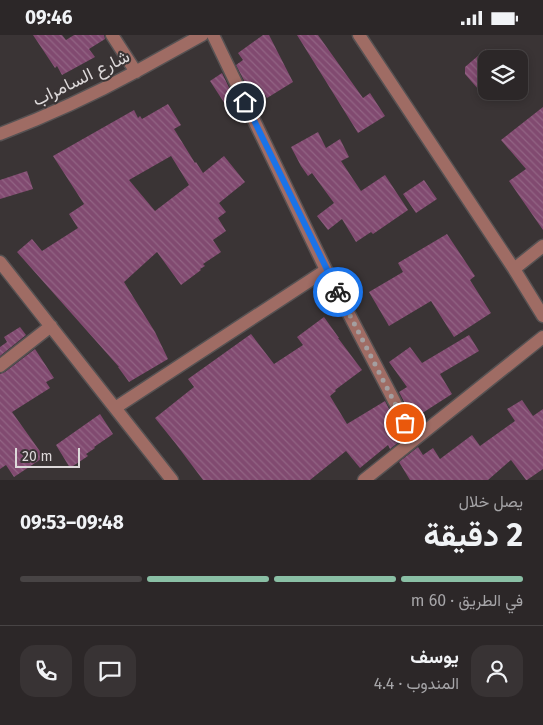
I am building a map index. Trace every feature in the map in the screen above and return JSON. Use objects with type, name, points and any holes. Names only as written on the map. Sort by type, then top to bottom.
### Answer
[{"type":"street","points":[[112,35],[136,72]]},
{"type":"street","name":"شارع السامراب","points":[[0,134],[80,100],[136,72],[202,35]]},
{"type":"street","points":[[212,35],[326,270],[414,439]]},
{"type":"street","points":[[359,35],[543,316]]},
{"type":"street","points":[[514,269],[543,246]]},
{"type":"street","points":[[0,262],[114,409],[172,480]]},
{"type":"street","points":[[114,409],[326,270]]},
{"type":"street","points":[[0,366],[51,326]]},
{"type":"street","points":[[364,480],[543,337]]},
{"type":"building","points":[[33,35],[62,35],[66,40],[74,35],[104,35],[105,39],[89,49],[95,57],[62,75],[57,66],[55,68]]},
{"type":"building","points":[[263,35],[269,35],[293,82],[267,98],[260,87],[249,90],[236,65],[243,60],[238,53]]},
{"type":"building","points":[[297,35],[318,35],[363,98],[370,93],[385,116],[358,133]]},
{"type":"building","points":[[478,56],[478,89],[465,74],[465,67]]},
{"type":"building","points":[[222,73],[234,98],[225,104],[210,81]]},
{"type":"building","points":[[168,104],[181,125],[174,129],[203,173],[224,156],[245,182],[219,203],[226,212],[218,218],[226,231],[213,240],[221,252],[203,264],[205,266],[201,270],[181,285],[157,252],[124,282],[155,332],[168,359],[129,382],[119,367],[17,252],[32,239],[42,251],[78,228],[69,214],[84,204],[53,156],[134,110],[138,118],[140,116],[142,119]],"holes":[[[171,156],[189,185],[155,211],[129,180]]]},
{"type":"building","points":[[543,107],[543,230],[509,181],[526,169],[501,140]]},
{"type":"building","points":[[318,132],[326,148],[340,139],[349,157],[341,161],[361,191],[385,175],[408,210],[373,234],[371,232],[356,242],[342,219],[328,230],[317,216],[334,203],[312,173],[308,176],[291,147]]},
{"type":"building","points":[[27,171],[33,189],[0,199],[0,180]]},
{"type":"building","points":[[424,180],[437,199],[416,213],[403,194]]},
{"type":"building","points":[[447,234],[475,276],[470,280],[491,313],[454,337],[431,301],[389,326],[369,292],[403,272],[398,263]]},
{"type":"building","points":[[324,317],[362,370],[335,390],[330,396],[347,424],[385,401],[404,438],[390,449],[388,445],[360,468],[346,451],[310,480],[203,480],[155,418],[194,387],[188,379],[251,334],[274,364],[303,345],[297,337]]},
{"type":"building","points":[[20,327],[26,335],[0,356],[0,347],[7,342],[4,337]]},
{"type":"building","points":[[469,335],[479,351],[440,374],[452,394],[413,419],[399,392],[407,387],[389,362],[410,347],[422,363]]},
{"type":"building","points":[[35,349],[54,378],[46,382],[50,388],[12,412],[44,457],[14,477],[6,465],[0,469],[0,374]]},
{"type":"building","points":[[522,400],[533,416],[543,409],[543,469],[527,480],[511,460],[488,480],[410,480],[399,462],[418,447],[423,455],[433,448],[440,459],[472,435],[480,446],[515,421],[507,409]]},
{"type":"building","points":[[100,414],[113,434],[86,454],[88,456],[70,468],[56,445]]},
{"type":"way so far","points":[[338,292],[405,423]]},
{"type":"route","points":[[245,102],[338,292]]}]
